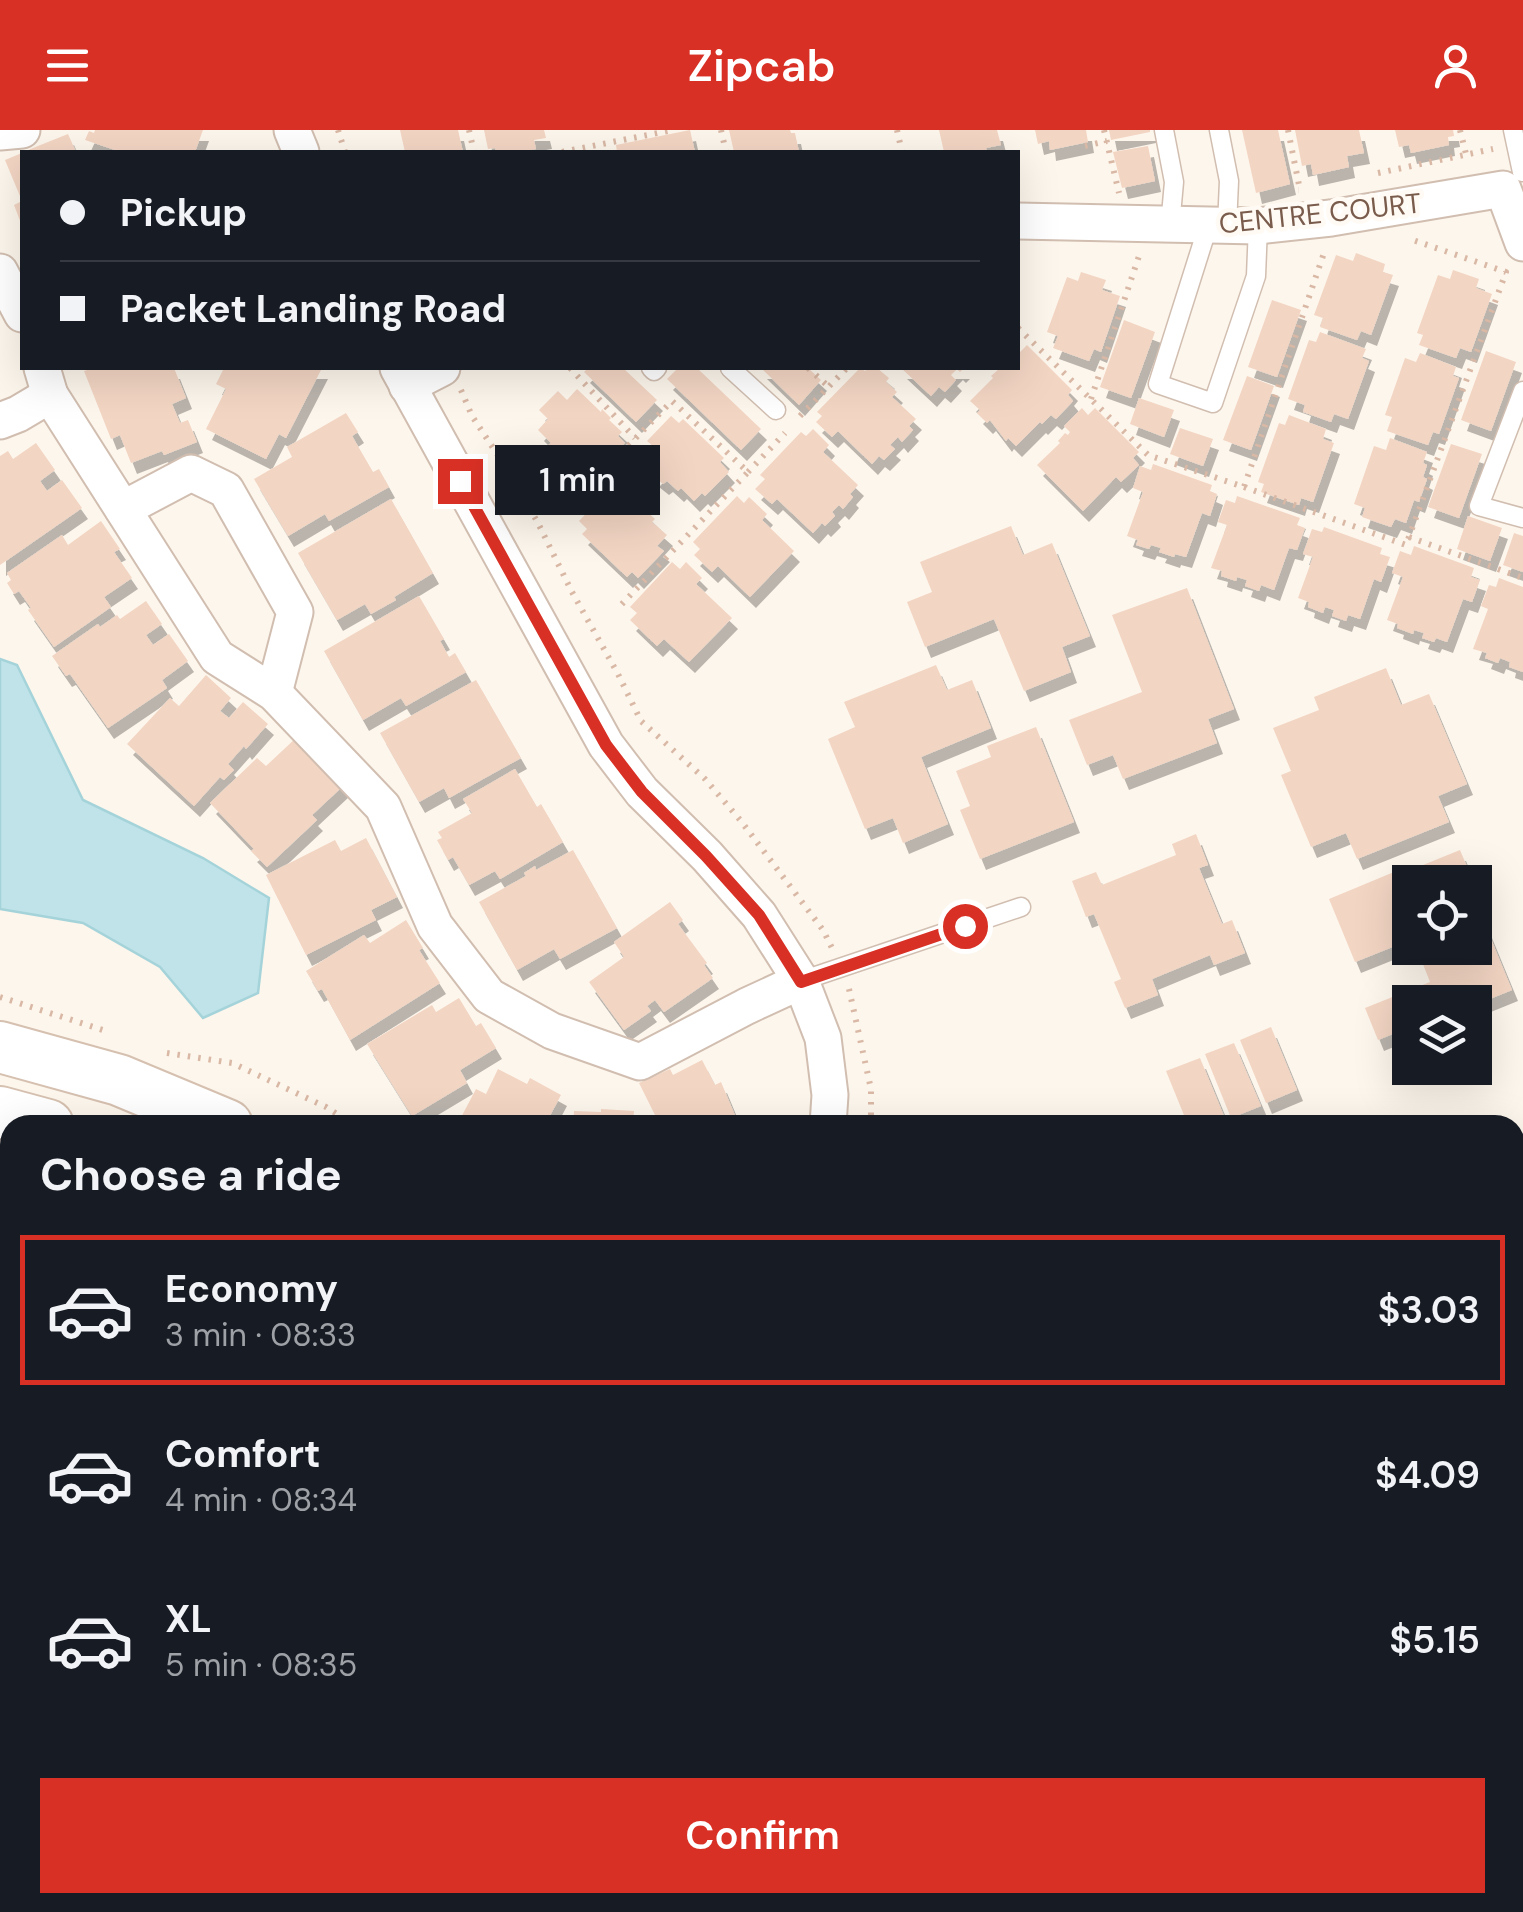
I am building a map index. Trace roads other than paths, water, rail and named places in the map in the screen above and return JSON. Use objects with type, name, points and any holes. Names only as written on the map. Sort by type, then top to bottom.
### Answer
[{"type":"main road","points":[[0,1047],[119,1080],[203,1115]]},
{"type":"street","points":[[0,132],[22,130]]},
{"type":"street","points":[[1517,171],[1523,243]]},
{"type":"street","name":"CENTRE COURT","points":[[1020,221],[1231,226],[1332,218],[1517,171]]},
{"type":"street","points":[[0,272],[20,310]]},
{"type":"street","points":[[450,376],[402,377],[606,745],[642,792],[759,915],[801,982],[823,1038],[829,1115]]},
{"type":"street","points":[[0,421],[18,414],[46,382],[216,656],[274,693],[383,807],[434,926],[490,996],[552,1031],[640,1062],[801,982]]},
{"type":"street","points":[[123,509],[191,473],[226,490],[295,612],[274,693]]},
{"type":"lane","points":[[1164,130],[1174,182],[1170,226]]},
{"type":"lane","points":[[1219,130],[1229,181],[1231,226],[1256,276],[1213,403],[1158,384],[1231,226]]},
{"type":"lane","points":[[1514,130],[1517,171]]},
{"type":"lane","points":[[732,370],[776,410]]},
{"type":"lane","points":[[1523,391],[1479,506],[1523,518]]},
{"type":"lane","points":[[801,982],[1021,908]]},
{"type":"water","points":[[0,659],[17,665],[83,800],[203,858],[269,898],[258,993],[203,1018],[160,967],[83,923],[0,909]]}]
